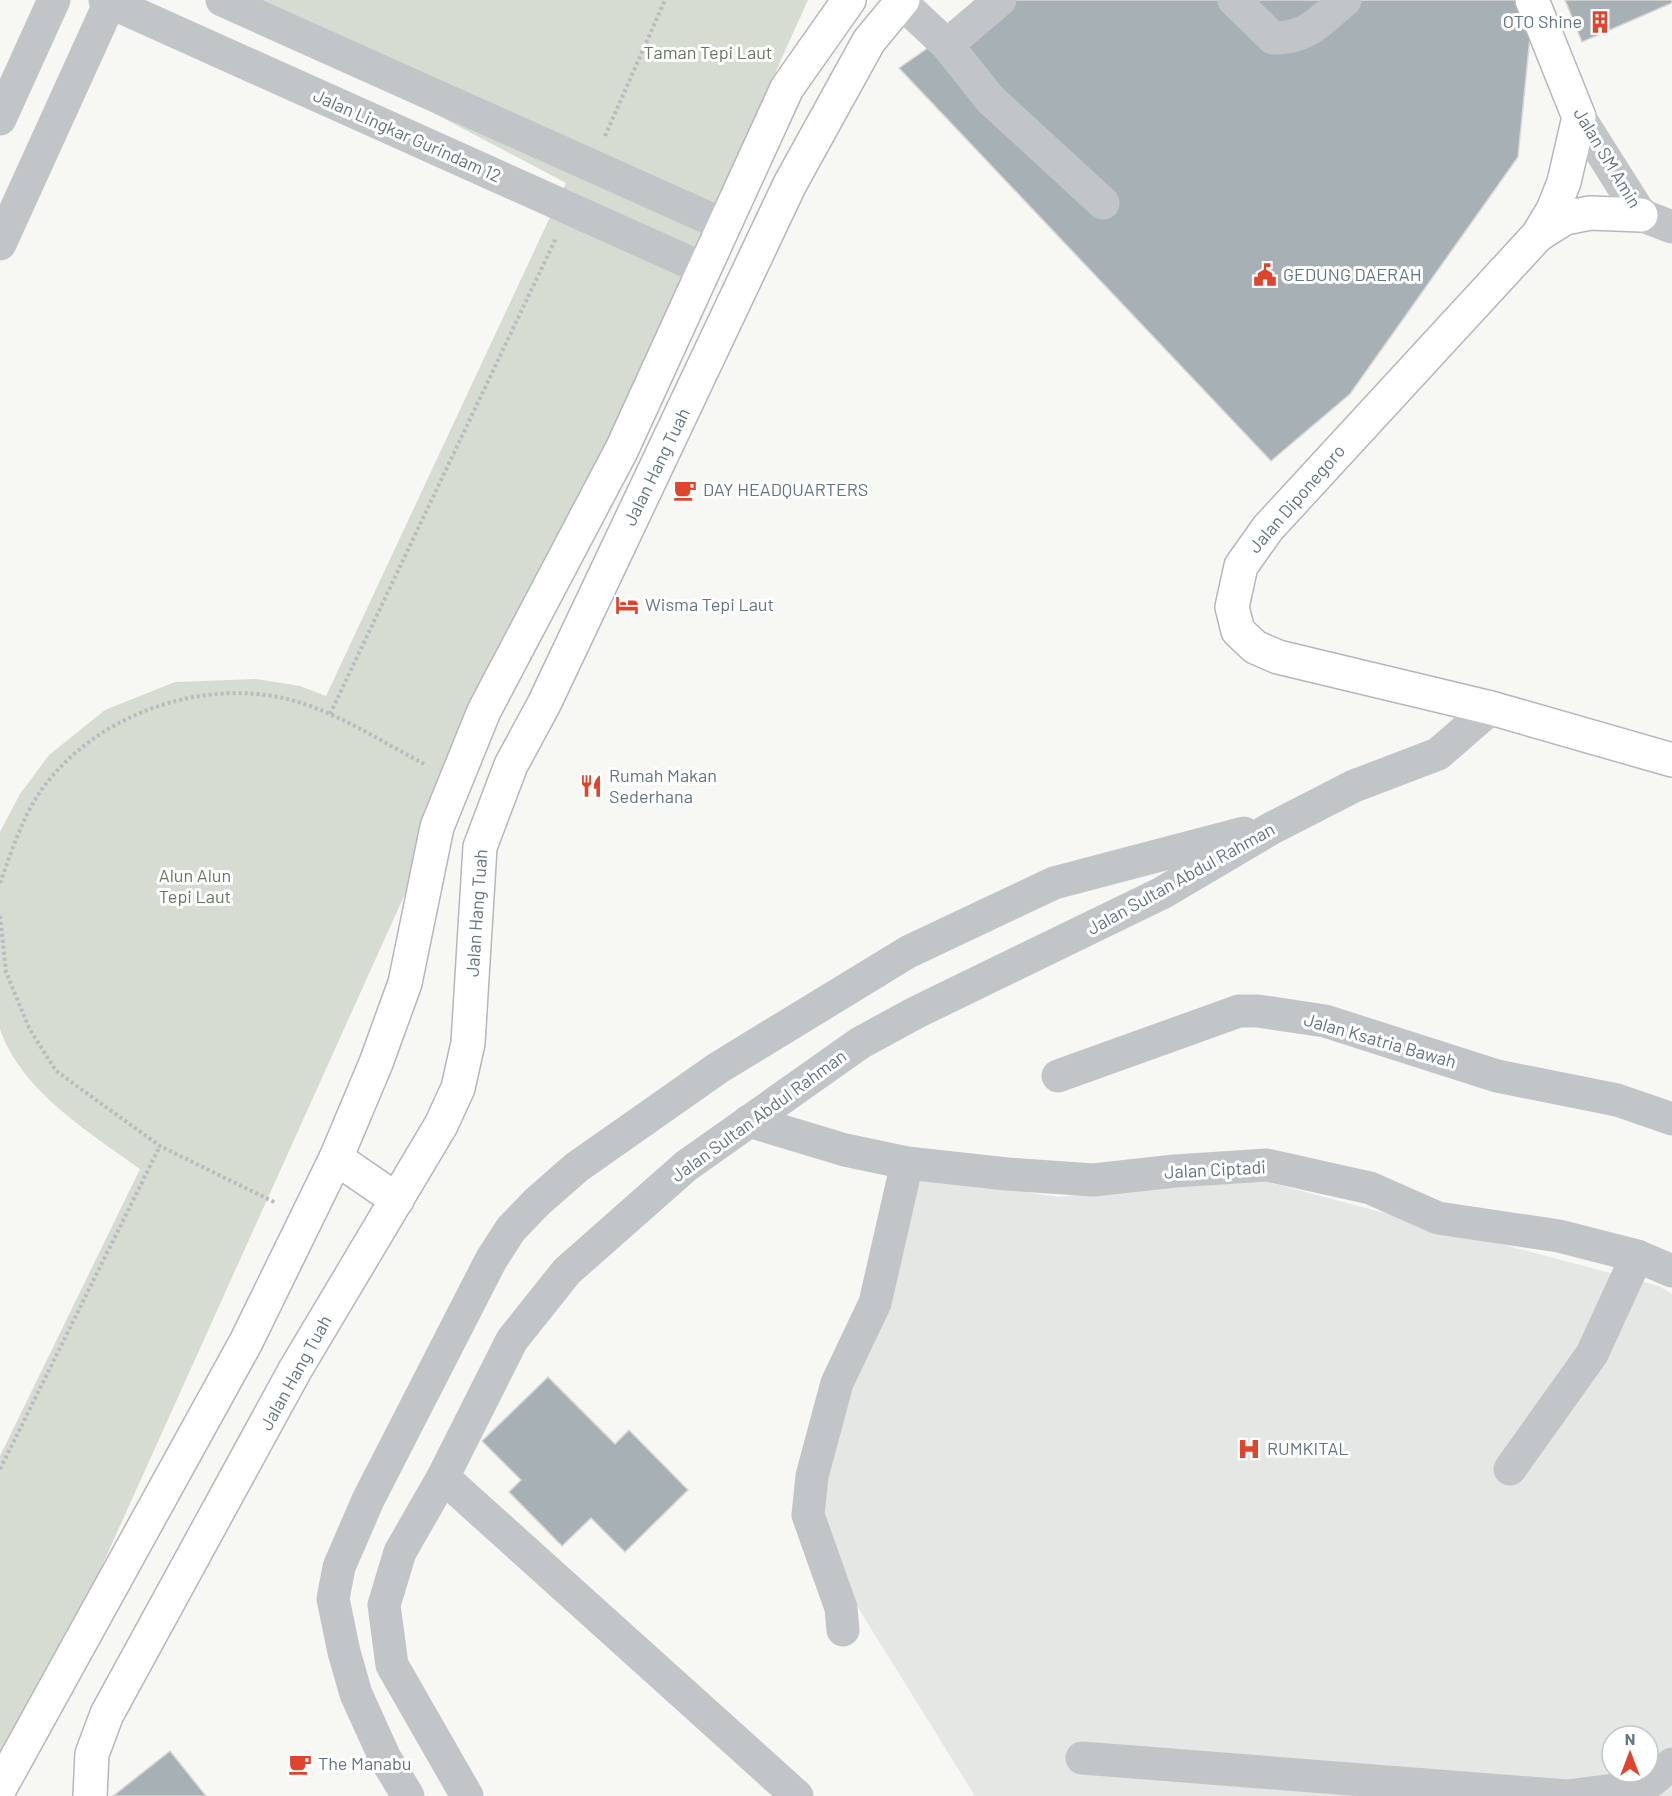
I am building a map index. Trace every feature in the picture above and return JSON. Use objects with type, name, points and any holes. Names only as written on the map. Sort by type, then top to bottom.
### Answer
[{"type":"main road","points":[[0,1788],[246,1342],[336,1158],[376,1063],[405,983],[437,827],[484,711],[622,448],[787,88],[849,0]]},
{"type":"main road","name":"Jalan SM Amin","points":[[1532,0],[1579,117]]},
{"type":"main road","name":"Jalan Hang Tuah","points":[[90,1796],[92,1754],[107,1714],[295,1371],[397,1200],[458,1088],[468,1043],[480,847],[511,765],[544,704],[789,184],[869,41],[902,1]]},
{"type":"main road","points":[[1538,235],[1553,210],[1564,182],[1579,117]]},
{"type":"main road","points":[[1538,235],[1565,218],[1590,213],[1641,215]]},
{"type":"main road","name":"Jalan Diponegoro","points":[[1538,235],[1268,528],[1241,566],[1232,608],[1238,631],[1255,647],[1278,657],[1491,708],[1672,760]]},
{"type":"main road","points":[[336,1158],[397,1200]]},
{"type":"street","points":[[0,119],[54,0]]},
{"type":"street","points":[[222,0],[724,225]]},
{"type":"street","points":[[947,45],[1000,0]]},
{"type":"street","points":[[1245,3],[1273,38],[1291,38],[1305,33],[1345,0]]},
{"type":"street","name":"Jalan Lingkar Gurindam 12","points":[[0,244],[108,1],[704,269]]},
{"type":"street","points":[[902,1],[947,45],[990,99],[1103,203]]},
{"type":"street","name":"Jalan SM Amin","points":[[1579,117],[1641,215]]},
{"type":"street","points":[[1641,215],[1672,227]]},
{"type":"street","name":"Jalan Sultan Abdul Rahman","points":[[467,1796],[392,1665],[384,1605],[400,1552],[443,1477],[512,1340],[567,1271],[686,1166],[860,1043],[917,1012],[1162,893],[1278,825],[1354,786],[1438,754],[1491,708]]},
{"type":"street","points":[[408,1796],[385,1758],[356,1694],[333,1599],[339,1567],[368,1500],[476,1288],[511,1229],[537,1202],[577,1167],[649,1115],[718,1068],[908,952],[1054,883],[1278,825]]},
{"type":"street","name":"Jalan Ksatria Bawah","points":[[1058,1076],[1239,1011],[1258,1011],[1325,1021],[1497,1076],[1617,1100],[1672,1119]]},
{"type":"street","name":"Jalan Ciptadi","points":[[749,1121],[845,1150],[907,1163],[1007,1174],[1093,1180],[1175,1171],[1267,1165],[1370,1188],[1438,1218],[1559,1236],[1637,1256],[1672,1271]]},
{"type":"street","points":[[843,1630],[841,1608],[808,1515],[812,1476],[837,1383],[875,1304],[907,1163]]},
{"type":"street","points":[[1510,1468],[1592,1354],[1637,1256]]},
{"type":"street","points":[[443,1477],[797,1796]]},
{"type":"street","points":[[1082,1758],[1567,1796],[1645,1786],[1672,1764]]},
{"type":"path","points":[[592,166],[665,0]]},
{"type":"path","points":[[330,714],[570,209]]},
{"type":"path","points":[[0,882],[18,836],[38,795],[71,757],[129,717],[170,701],[212,694],[253,694],[294,701],[330,714],[456,781]]},
{"type":"path","points":[[0,916],[6,972],[29,1028],[56,1071],[160,1146],[307,1218]]},
{"type":"path","points":[[0,1469],[160,1146]]},
{"type":"shaded area","name":"RUMKITAL","points":[[902,1173],[1058,1197],[1249,1177],[1659,1286],[1672,1294],[1672,1796],[975,1796],[852,1598],[813,1514]]},
{"type":"green space","name":"Alun Alun Tepi Laut","points":[[220,0],[808,0],[0,1792],[0,1456],[140,1169],[79,1125],[40,1091],[10,1051],[0,1029],[0,832],[20,794],[49,755],[105,710],[175,682],[256,679],[300,686],[326,696],[566,183]]},
{"type":"building","name":"GEDUNG DAERAH","points":[[997,0],[1526,0],[1533,7],[1518,157],[1350,394],[1271,461],[899,68]]},
{"type":"building","name":"OTO Shine","points":[[1565,0],[1672,0],[1672,3],[1582,42]]},
{"type":"building","points":[[548,1377],[615,1444],[629,1430],[688,1490],[625,1552],[591,1518],[562,1546],[509,1492],[521,1480],[482,1441]]},
{"type":"building","points":[[170,1751],[206,1796],[113,1796]]},
{"type":"place","name":"OTO Shine","points":[[1600,22]]},
{"type":"place","name":"GEDUNG DAERAH","points":[[1265,275]]},
{"type":"place","name":"DAY HEADQUARTERS","points":[[685,490]]},
{"type":"place","name":"Wisma Tepi Laut","points":[[627,605]]},
{"type":"place","name":"Rumah Makan Sederhana","points":[[591,786]]},
{"type":"place","name":"RUMKITAL","points":[[1249,1449]]},
{"type":"place","name":"The Manabu","points":[[300,1764]]},
{"type":"park label","name":"Taman Tepi Laut","points":[[708,53]]}]
